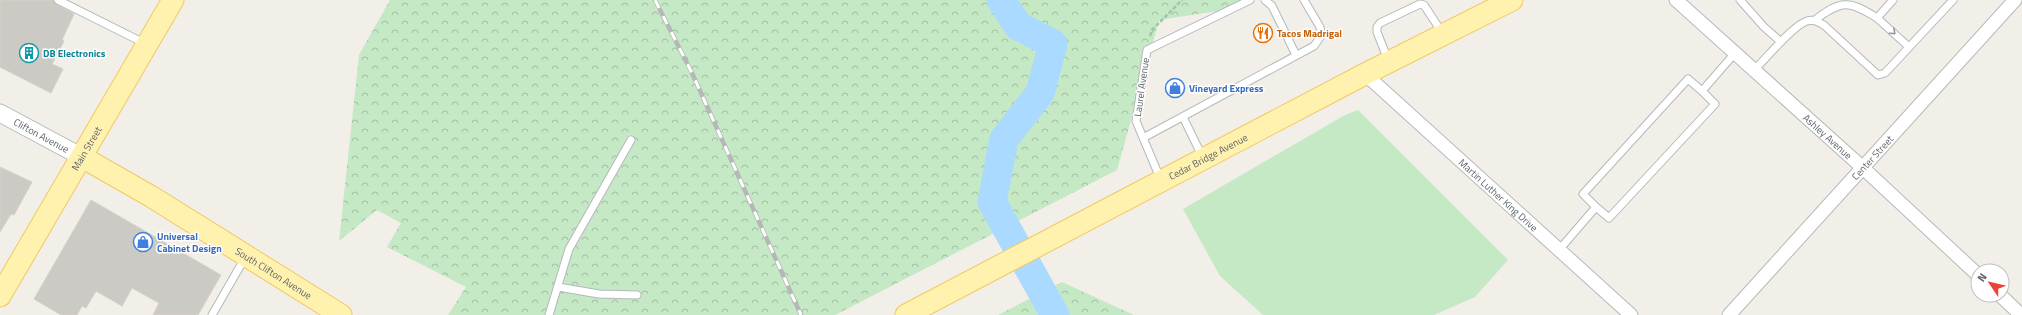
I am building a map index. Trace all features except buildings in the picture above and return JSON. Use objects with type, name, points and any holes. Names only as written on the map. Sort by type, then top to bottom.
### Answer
[{"type":"main road","name":"Main Street","points":[[1,293],[148,45],[173,0]]},
{"type":"main road","name":"Cedar Bridge Avenue","points":[[906,315],[1204,160],[1365,74],[1512,0]]},
{"type":"main road","name":"South Clifton Avenue","points":[[82,157],[152,197],[341,315]]},
{"type":"street","name":"Ashley Avenue","points":[[1676,0],[1863,168],[1970,268]]},
{"type":"street","name":"Center Street","points":[[1729,315],[2015,0]]},
{"type":"street","name":"Martin Luther King Drive","points":[[1365,74],[1631,315]]},
{"type":"street","name":"Clifton Avenue","points":[[0,113],[44,135],[82,157]]},
{"type":"street","points":[[2008,303],[2021,315]]},
{"type":"lane","points":[[58,0],[148,45]]},
{"type":"lane","points":[[1147,50],[1250,0]]},
{"type":"lane","points":[[1265,0],[1272,6],[1296,55]]},
{"type":"lane","points":[[1143,138],[1314,46],[1321,36],[1320,27],[1304,0]]},
{"type":"lane","points":[[1740,0],[1764,27],[1781,42]]},
{"type":"lane","points":[[1815,20],[1831,4],[1844,0],[1861,4],[1910,47]]},
{"type":"lane","points":[[1877,18],[1893,0]]},
{"type":"lane","points":[[1754,70],[1790,32],[1806,21],[1815,20],[1825,26],[1878,76],[1885,73],[1953,0]]},
{"type":"lane","points":[[1389,62],[1377,32],[1376,27],[1380,23],[1420,4],[1427,6],[1443,35]]},
{"type":"lane","name":"Laurel Avenue","points":[[1147,50],[1136,121],[1162,182]]},
{"type":"lane","points":[[1702,91],[1735,54]]},
{"type":"lane","points":[[1688,79],[1715,104],[1609,218],[1596,206],[1583,194],[1688,79]]},
{"type":"lane","points":[[1183,117],[1204,160]]},
{"type":"lane","points":[[549,315],[568,249],[631,140]]},
{"type":"lane","points":[[1559,250],[1596,206]]},
{"type":"lane","points":[[212,315],[246,256]]},
{"type":"lane","points":[[558,287],[599,294],[637,295]]},
{"type":"path","name":"Laurel Avenue","points":[[1147,50],[1152,30],[1182,0]]},
{"type":"green space","points":[[390,0],[1246,0],[1231,9],[1159,20],[1117,170],[835,315],[448,315],[466,287],[387,247],[401,223],[377,210],[339,241],[359,55]]},
{"type":"green space","points":[[1358,110],[1508,260],[1475,297],[1434,315],[1263,315],[1220,276],[1183,209],[1345,115]]},
{"type":"green space","points":[[1062,282],[1134,315],[998,315]]},
{"type":"waterway","points":[[1001,0],[1018,26],[1053,44],[1040,93],[1004,139],[992,202],[1055,315]]},
{"type":"railway","points":[[655,0],[692,73],[801,315]]},
{"type":"place","name":"Tacos Madrigal","points":[[1263,33]]},
{"type":"place","name":"DB Electronics","points":[[29,53]]},
{"type":"place","name":"Vineyard Express","points":[[1175,88]]},
{"type":"place","name":"Universal Cabinet Design","points":[[143,242]]}]
